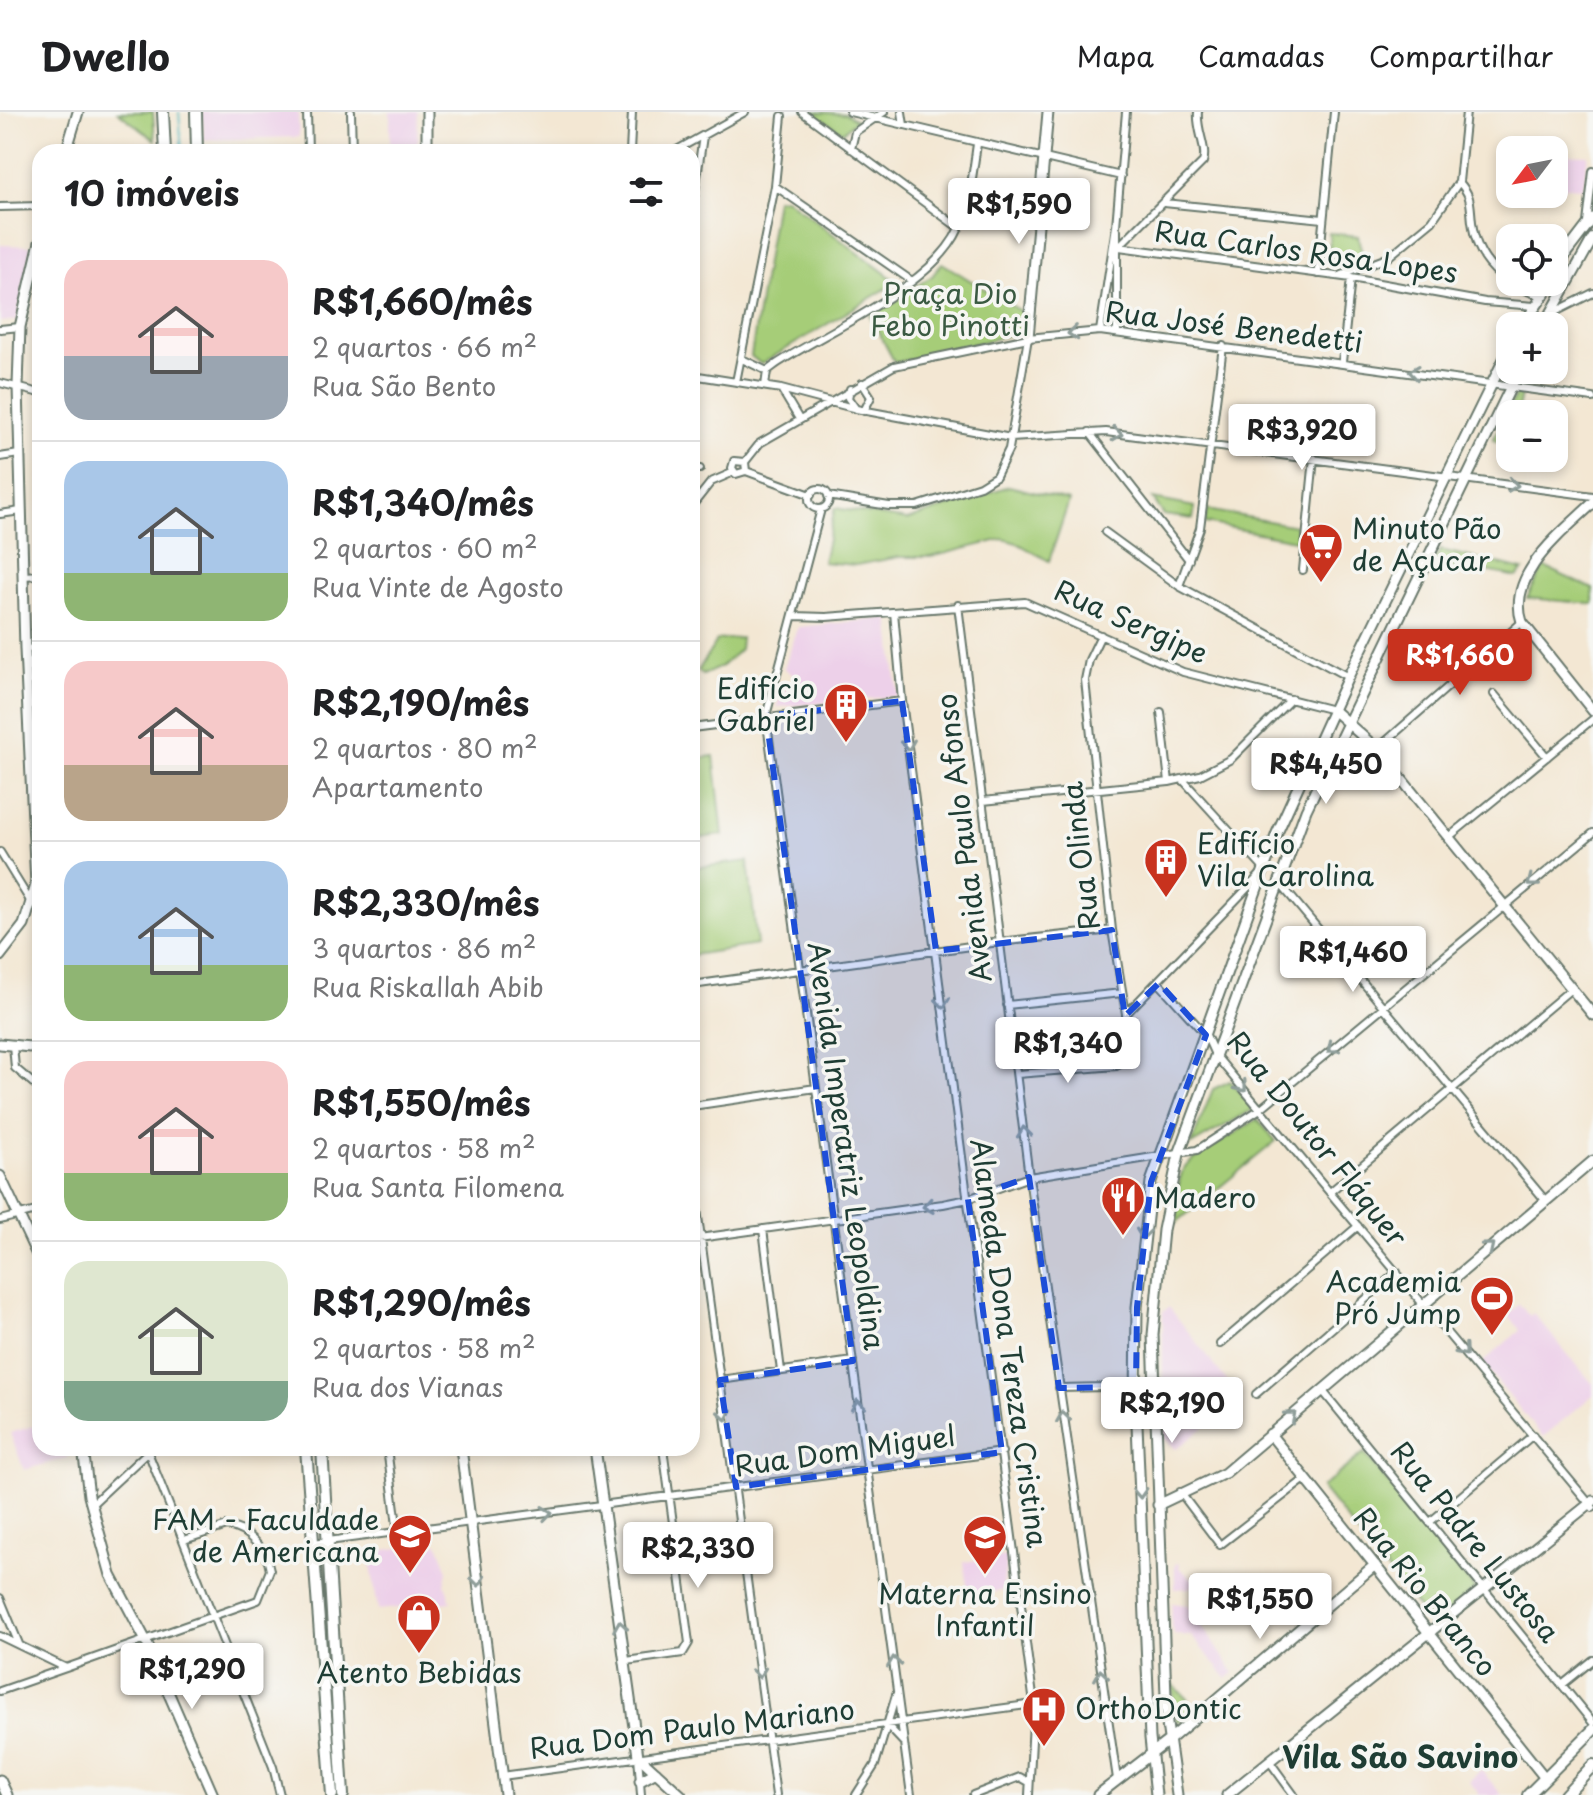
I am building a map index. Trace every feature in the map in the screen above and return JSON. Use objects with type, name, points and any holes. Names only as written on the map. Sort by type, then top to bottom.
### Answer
[{"type":"main road","points":[[163,112],[165,144]]},
{"type":"main road","points":[[196,112],[197,144]]},
{"type":"main road","points":[[307,1456],[332,1795]]},
{"type":"main road","points":[[322,1456],[343,1795]]},
{"type":"main road","points":[[1528,1795],[1593,1730]]},
{"type":"main road","points":[[1565,1795],[1593,1765]]},
{"type":"street","points":[[68,144],[78,112]]},
{"type":"street","points":[[307,112],[308,144]]},
{"type":"street","points":[[351,112],[352,144]]},
{"type":"street","points":[[427,112],[427,144]]},
{"type":"street","points":[[630,144],[632,112]]},
{"type":"street","points":[[688,144],[745,112]]},
{"type":"street","points":[[775,112],[782,116]]},
{"type":"street","points":[[782,116],[791,112]]},
{"type":"street","points":[[802,112],[959,228]]},
{"type":"street","points":[[850,112],[1121,176]]},
{"type":"street","points":[[851,149],[855,132],[884,112]]},
{"type":"street","points":[[902,112],[904,125]]},
{"type":"street","points":[[811,495],[818,490],[828,496],[900,506],[939,501],[996,476],[1007,460],[1028,338],[1048,112]]},
{"type":"street","points":[[1117,332],[1115,247],[1126,112]]},
{"type":"street","points":[[1100,331],[1115,247],[1164,203],[1204,159],[1197,131],[1198,112]]},
{"type":"street","points":[[1318,274],[1334,112]]},
{"type":"street","points":[[1339,276],[1387,258],[1420,233],[1459,182],[1466,112]]},
{"type":"street","points":[[736,382],[755,272],[775,186],[782,116]]},
{"type":"street","points":[[700,156],[703,136]]},
{"type":"street","points":[[767,371],[912,281],[939,257],[959,228],[968,200],[977,144]]},
{"type":"street","points":[[1568,251],[1590,222],[1593,171]]},
{"type":"street","points":[[1459,182],[1471,196],[1475,239],[1496,273]]},
{"type":"street","points":[[775,186],[912,281]]},
{"type":"street","points":[[1164,203],[1323,219]]},
{"type":"street","points":[[0,207],[32,206]]},
{"type":"street","points":[[1551,312],[1593,238]]},
{"type":"street","name":"Rua Carlos Rosa Lopes","points":[[1115,247],[1339,276],[1485,302],[1535,306]]},
{"type":"street","points":[[32,276],[20,327],[18,386],[25,649],[32,756]]},
{"type":"street","points":[[1342,362],[1351,278]]},
{"type":"street","points":[[1554,312],[1593,293]]},
{"type":"street","points":[[1531,312],[1541,296]]},
{"type":"street","points":[[0,329],[20,327]]},
{"type":"street","name":"Rua José Benedetti","points":[[734,472],[734,461],[745,462],[760,443],[850,389],[909,361],[1028,338],[1100,331],[1593,398]]},
{"type":"street","points":[[1179,586],[1200,528],[1223,346]]},
{"type":"street","points":[[742,359],[767,371]]},
{"type":"street","points":[[765,386],[767,371]]},
{"type":"street","points":[[1156,1795],[1151,1755],[1136,1387],[1142,1236],[1158,1157],[1206,1035],[1262,871],[1348,677],[1496,374]]},
{"type":"street","points":[[700,376],[781,389],[864,411],[1011,438],[1089,432],[1448,475],[1593,496]]},
{"type":"street","points":[[0,383],[32,390]]},
{"type":"street","points":[[862,383],[871,397],[864,411]]},
{"type":"street","points":[[1177,1795],[1168,1741],[1153,1335],[1163,1230],[1179,1154],[1278,881],[1348,720],[1468,478],[1510,385]]},
{"type":"street","points":[[781,389],[799,419]]},
{"type":"street","points":[[850,389],[848,398],[856,409]]},
{"type":"street","points":[[1089,432],[1189,560]]},
{"type":"street","points":[[0,457],[19,454]]},
{"type":"street","points":[[1303,570],[1314,458]]},
{"type":"street","points":[[745,462],[746,471]]},
{"type":"street","points":[[700,496],[711,482],[734,472],[746,471],[811,495]]},
{"type":"street","points":[[811,495],[812,506],[821,509],[827,505],[828,496]]},
{"type":"street","points":[[1593,503],[1542,555],[1524,580],[1518,603],[1522,622],[1593,711]]},
{"type":"street","name":"Avenida Imperatriz Leopoldina","points":[[821,509],[766,716],[911,1795]]},
{"type":"street","points":[[0,514],[21,511]]},
{"type":"street","points":[[1105,532],[1179,586],[1348,677]]},
{"type":"street","points":[[23,576],[32,575]]},
{"type":"street","name":"Rua Sergipe","points":[[794,616],[1025,602],[1183,672],[1333,710],[1348,720],[1377,749],[1593,1015]]},
{"type":"street","name":"Avenida Paulo Afonso","points":[[958,605],[1029,1177],[1117,1779]]},
{"type":"street","name":"Alameda Dona Tereza Cristina","points":[[894,612],[902,701],[1034,1704],[1027,1781],[1029,1795]]},
{"type":"street","points":[[1377,749],[1522,622]]},
{"type":"street","name":"Rua Olinda","points":[[1017,1074],[1116,1066],[1127,1060],[1126,1014],[1112,930],[1085,674],[1101,635]]},
{"type":"street","points":[[25,649],[32,649]]},
{"type":"street","points":[[1494,694],[1547,757]]},
{"type":"street","points":[[983,801],[1183,780],[1231,759],[1291,699]]},
{"type":"street","points":[[700,727],[902,701]]},
{"type":"street","points":[[1161,712],[1169,782]]},
{"type":"street","points":[[1449,837],[1593,719]]},
{"type":"street","points":[[28,722],[32,722]]},
{"type":"street","points":[[1183,780],[1262,871]]},
{"type":"street","points":[[701,1238],[968,1199],[1029,1177],[1179,1154],[1208,1146],[1260,1109],[1593,833]]},
{"type":"street","points":[[0,852],[32,904]]},
{"type":"street","points":[[1126,1014],[1159,983],[1262,871]]},
{"type":"street","points":[[1278,881],[1545,1200]]},
{"type":"street","points":[[0,956],[24,925],[32,908]]},
{"type":"street","points":[[700,984],[999,942],[1112,930]]},
{"type":"street","name":"Rua Doutor Fláquer","points":[[1159,983],[1206,1035],[1215,1055],[1592,1504]]},
{"type":"street","points":[[1330,1192],[1571,989]]},
{"type":"street","points":[[1007,1005],[1122,993]]},
{"type":"street","points":[[0,1044],[32,1047]]},
{"type":"street","points":[[13,1045],[15,1068],[32,1082]]},
{"type":"street","points":[[700,1105],[816,1088]]},
{"type":"street","points":[[1158,1505],[1180,1492],[1220,1476],[1593,1161]]},
{"type":"street","points":[[0,1176],[32,1242]]},
{"type":"street","points":[[0,1220],[32,1212]]},
{"type":"street","points":[[1220,1344],[1358,1226]]},
{"type":"street","points":[[763,1229],[781,1371]]},
{"type":"street","points":[[700,1231],[776,1795]]},
{"type":"street","points":[[1256,1394],[1397,1272]]},
{"type":"street","points":[[720,1380],[853,1361]]},
{"type":"street","points":[[1059,1388],[1154,1386]]},
{"type":"street","name":"Rua Padre Lustosa","points":[[1322,1390],[1593,1723]]},
{"type":"street","name":"Rua Rio Branco","points":[[1270,1434],[1545,1778]]},
{"type":"street","points":[[1430,1522],[1533,1435]]},
{"type":"street","name":"Rua Dom Miguel","points":[[313,1543],[1002,1452]]},
{"type":"street","points":[[84,1456],[91,1505],[111,1575],[145,1639],[195,1761],[213,1795]]},
{"type":"street","points":[[91,1505],[144,1456]]},
{"type":"street","points":[[152,1456],[278,1781],[280,1795]]},
{"type":"street","points":[[388,1456],[398,1533]]},
{"type":"street","points":[[462,1456],[505,1795]]},
{"type":"street","points":[[596,1456],[626,1661],[641,1795]]},
{"type":"street","points":[[626,1661],[683,1653],[689,1643],[664,1456]]},
{"type":"street","points":[[1180,1492],[1217,1544],[1223,1545],[1305,1479]]},
{"type":"street","points":[[1227,1795],[1592,1504]]},
{"type":"street","points":[[0,1691],[258,1600],[269,1577],[269,1563],[251,1538],[235,1527],[219,1528],[184,1540]]},
{"type":"street","points":[[1098,1795],[1168,1741],[1375,1565]]},
{"type":"street","points":[[1,1602],[19,1644]]},
{"type":"street","points":[[0,1636],[66,1668]]},
{"type":"street","points":[[1562,1685],[1593,1660]]},
{"type":"street","points":[[1149,1666],[1155,1698],[1166,1701]]},
{"type":"street","points":[[856,1795],[875,1765],[898,1687]]},
{"type":"street","name":"Rua Dom Paulo Mariano","points":[[502,1776],[1034,1704]]},
{"type":"street","name":"Rua Dom Paulo Mariano","points":[[887,1725],[904,1743]]},
{"type":"street","points":[[638,1756],[681,1795]]},
{"type":"street","points":[[1270,1762],[1294,1795]]},
{"type":"street","points":[[640,1781],[656,1772]]},
{"type":"street","points":[[973,1795],[1008,1779],[1020,1777],[1027,1781]]},
{"type":"street","points":[[0,1780],[7,1795]]},
{"type":"highlighted area","points":[[902,701],[936,951],[1112,930],[1125,1016],[1159,983],[1206,1035],[1151,1182],[1137,1307],[1136,1387],[1059,1388],[1029,1177],[968,1199],[1002,1452],[736,1487],[720,1380],[853,1361],[766,716]]},
{"type":"shaded area","points":[[203,112],[298,112],[299,137],[204,140]]},
{"type":"shaded area","points":[[390,112],[418,112],[417,144],[390,144]]},
{"type":"shaded area","points":[[1568,154],[1588,155],[1583,188],[1568,187]]},
{"type":"shaded area","points":[[0,245],[31,246],[17,320],[0,322]]},
{"type":"shaded area","points":[[889,618],[898,696],[777,707],[781,691],[790,689],[793,675],[784,668],[798,627]]},
{"type":"shaded area","points":[[1519,1304],[1530,1316],[1533,1313],[1593,1384],[1593,1395],[1543,1437],[1482,1363],[1520,1330],[1508,1315]]},
{"type":"shaded area","points":[[1169,1307],[1241,1399],[1176,1449],[1163,1437],[1163,1312]]},
{"type":"shaded area","points":[[32,1426],[32,1456],[67,1458],[24,1470],[10,1433]]},
{"type":"shaded area","name":"FAM - Faculdade de Americana","points":[[438,1543],[448,1571],[445,1584],[451,1602],[378,1610],[369,1552]]},
{"type":"shaded area","name":"Materna Ensino Infantil","points":[[1007,1556],[1002,1591],[968,1594],[964,1562]]},
{"type":"shaded area","points":[[1180,1563],[1179,1568],[1197,1582],[1190,1588],[1175,1589],[1175,1564]]},
{"type":"shaded area","points":[[1172,1603],[1188,1605],[1234,1673],[1227,1678],[1191,1636],[1175,1635],[1171,1627]]},
{"type":"shaded area","points":[[1481,1770],[1502,1795],[1480,1795],[1469,1781]]},
{"type":"green space","points":[[118,112],[153,112],[155,140]]},
{"type":"green space","points":[[810,112],[846,114],[856,120],[843,132]]},
{"type":"green space","points":[[785,198],[897,282],[761,364],[751,356],[776,199]]},
{"type":"green space","points":[[1329,233],[1358,236],[1363,258],[1335,261],[1330,256]]},
{"type":"green space","name":"Praça Dio Febo Pinotti","points":[[942,263],[1025,314],[1023,332],[895,363],[870,316],[932,276]]},
{"type":"green space","points":[[1009,486],[1069,501],[1049,561],[1017,543],[1003,539],[931,557],[899,557],[856,565],[823,562],[835,508],[907,520]]},
{"type":"green space","points":[[1153,499],[1195,507],[1193,519],[1164,515]]},
{"type":"green space","points":[[1207,510],[1296,526],[1295,540],[1205,523]]},
{"type":"green space","points":[[1441,550],[1523,570],[1517,577],[1465,567],[1429,568]]},
{"type":"green space","points":[[1544,567],[1593,589],[1593,604],[1527,598]]},
{"type":"green space","points":[[741,638],[740,649],[721,667],[703,675],[700,668],[717,640]]},
{"type":"green space","points":[[714,756],[723,835],[700,838],[700,758]]},
{"type":"green space","points":[[748,861],[757,945],[700,954],[700,867]]},
{"type":"green space","points":[[1230,1081],[1254,1109],[1191,1145],[1213,1089]]},
{"type":"green space","points":[[1257,1119],[1276,1141],[1177,1222],[1178,1189],[1183,1170],[1194,1159]]},
{"type":"green space","points":[[1364,1453],[1475,1589],[1432,1625],[1321,1488]]},
{"type":"green space","points":[[1172,1684],[1195,1707],[1177,1723]]},
{"type":"waterway","points":[[179,112],[181,144]]},
{"type":"place","name":"Minuto Pão de Açucar","points":[[1321,584]]},
{"type":"place","name":"Edifício Gabriel","points":[[846,744]]},
{"type":"place","name":"Edifício Vila Carolina","points":[[1166,899]]},
{"type":"place","name":"Madero","points":[[1123,1237]]},
{"type":"place","name":"Academia Pró Jump","points":[[1492,1337]]},
{"type":"place","name":"FAM - Faculdade de Americana","points":[[410,1575]]},
{"type":"place","name":"Materna Ensino Infantil","points":[[985,1576]]},
{"type":"place","name":"Atento Bebidas","points":[[419,1655]]},
{"type":"place","name":"OrthoDontic","points":[[1044,1748]]},
{"type":"district","name":"Vila São Savino","points":[[1400,1758]]}]
